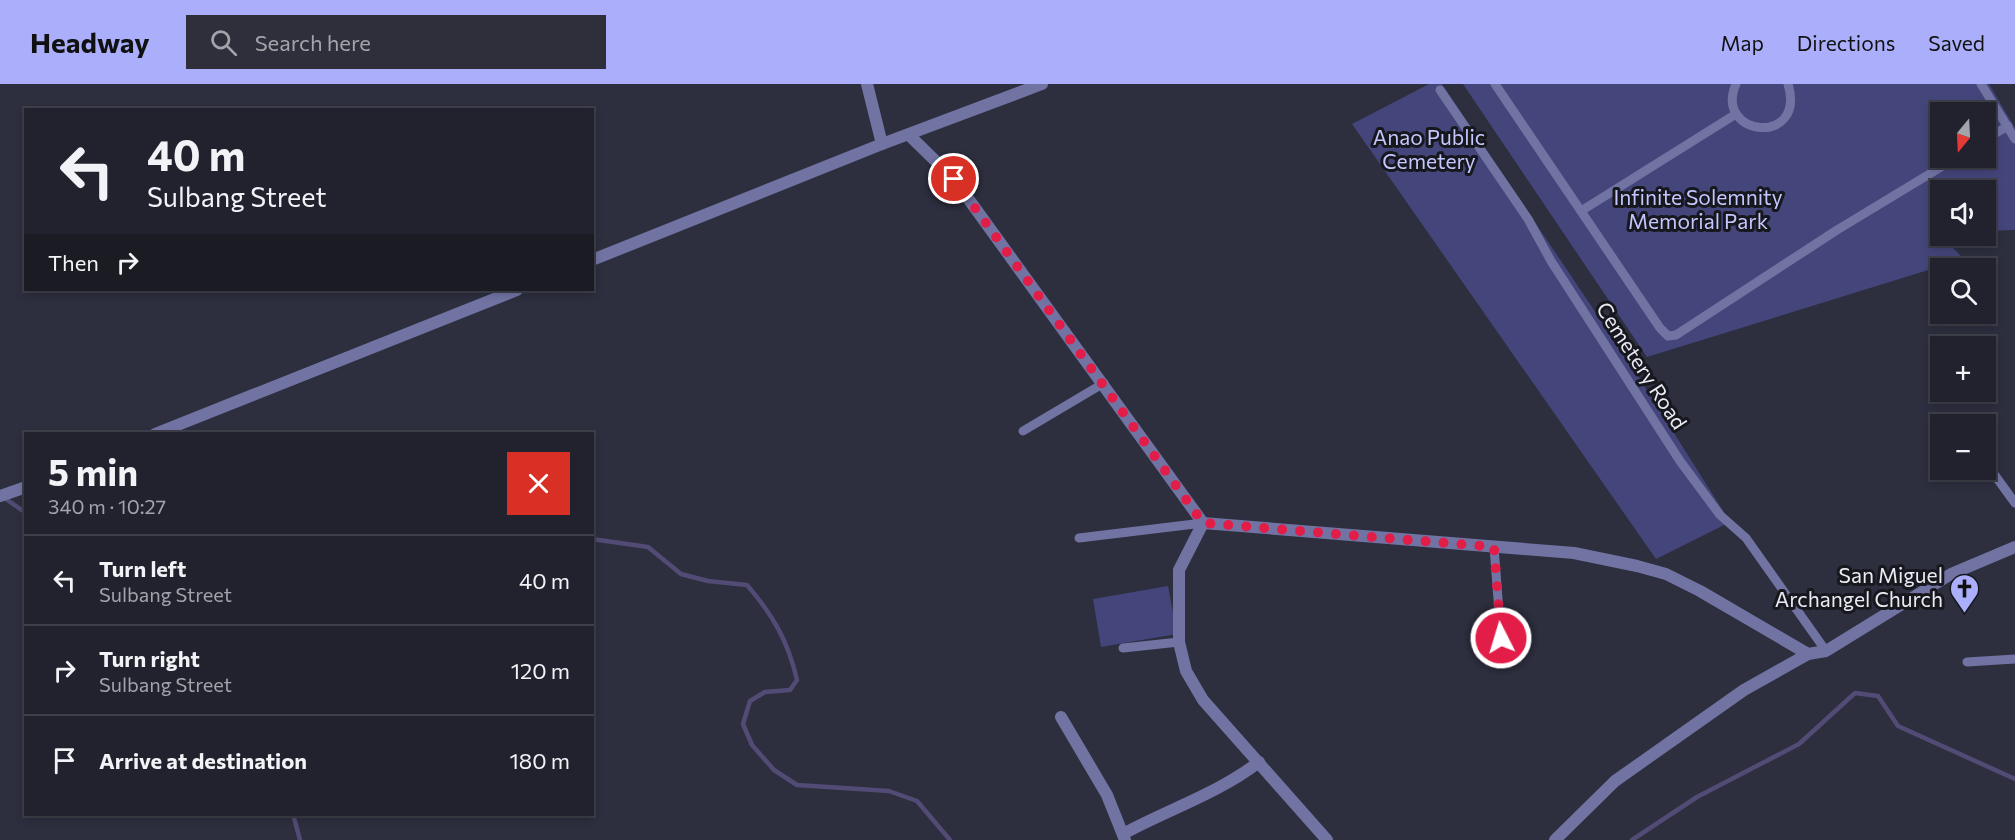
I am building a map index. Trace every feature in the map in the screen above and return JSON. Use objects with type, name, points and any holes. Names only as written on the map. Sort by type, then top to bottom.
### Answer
[{"type":"street","points":[[867,84],[882,144]]},
{"type":"street","points":[[594,259],[882,144],[910,136],[1042,84]]},
{"type":"street","points":[[910,136],[954,179],[1104,383],[1203,523]]},
{"type":"street","points":[[159,432],[514,291]]},
{"type":"street","points":[[0,496],[24,488]]},
{"type":"street","points":[[1203,523],[1574,553],[1666,574],[1808,654]]},
{"type":"street","points":[[1203,523],[1179,570],[1179,642],[1186,671],[1203,700],[1328,840]]},
{"type":"street","points":[[1555,840],[1616,781],[1744,690],[1808,654],[1826,651],[1951,574],[2015,547]]},
{"type":"street","points":[[1061,717],[1107,795],[1124,837],[1161,814],[1232,783],[1259,762]]},
{"type":"lane","points":[[1495,84],[1660,328],[1668,336],[1676,335],[1837,230],[1939,168]]},
{"type":"lane","points":[[1736,84],[1732,97],[1737,114],[1753,127],[1763,128],[1780,123],[1789,112],[1792,97],[1788,84]]},
{"type":"lane","points":[[1981,84],[2015,139]]},
{"type":"lane","name":"Cemetery Road","points":[[1440,90],[1528,219],[1551,261],[1680,461],[1720,515],[1746,538],[1826,651]]},
{"type":"lane","points":[[1581,211],[1737,114]]},
{"type":"lane","points":[[1996,133],[2007,126]]},
{"type":"lane","points":[[1023,431],[1031,420],[1104,383]]},
{"type":"lane","points":[[1996,477],[2015,503]]},
{"type":"lane","points":[[1079,537],[1203,523]]},
{"type":"lane","points":[[1494,547],[1501,638]]},
{"type":"lane","points":[[1123,648],[1179,642]]},
{"type":"lane","points":[[1967,662],[2015,659]]},
{"type":"green space","name":"Anao Public Cemetery","points":[[1429,84],[1442,84],[1633,368],[1730,522],[1656,559],[1352,124]]},
{"type":"green space","name":"Infinite Solemnity Memorial Park","points":[[1463,84],[1989,84],[2015,128],[2015,230],[1996,231],[1996,180],[1930,180],[1930,246],[1951,246],[1963,258],[1930,258],[1930,270],[1647,357]]},
{"type":"green space","points":[[1168,586],[1177,634],[1101,647],[1093,599]]},
{"type":"waterway","points":[[3,497],[24,512]]},
{"type":"waterway","points":[[594,539],[648,547],[681,574],[708,581],[747,585],[765,607],[778,629],[789,653],[797,680],[790,690],[765,692],[750,701],[743,724],[752,745],[774,770],[797,785],[889,791],[917,801],[950,840]]},
{"type":"waterway","points":[[1632,840],[1697,797],[1799,744],[1855,693],[1878,696],[1898,726],[2015,779]]},
{"type":"waterway","points":[[294,816],[300,840]]},
{"type":"place","name":"San Miguel Archangel Church","points":[[1964,614]]},
{"type":"route","points":[[954,179],[1104,383],[1203,523],[1494,547],[1501,638]]}]
